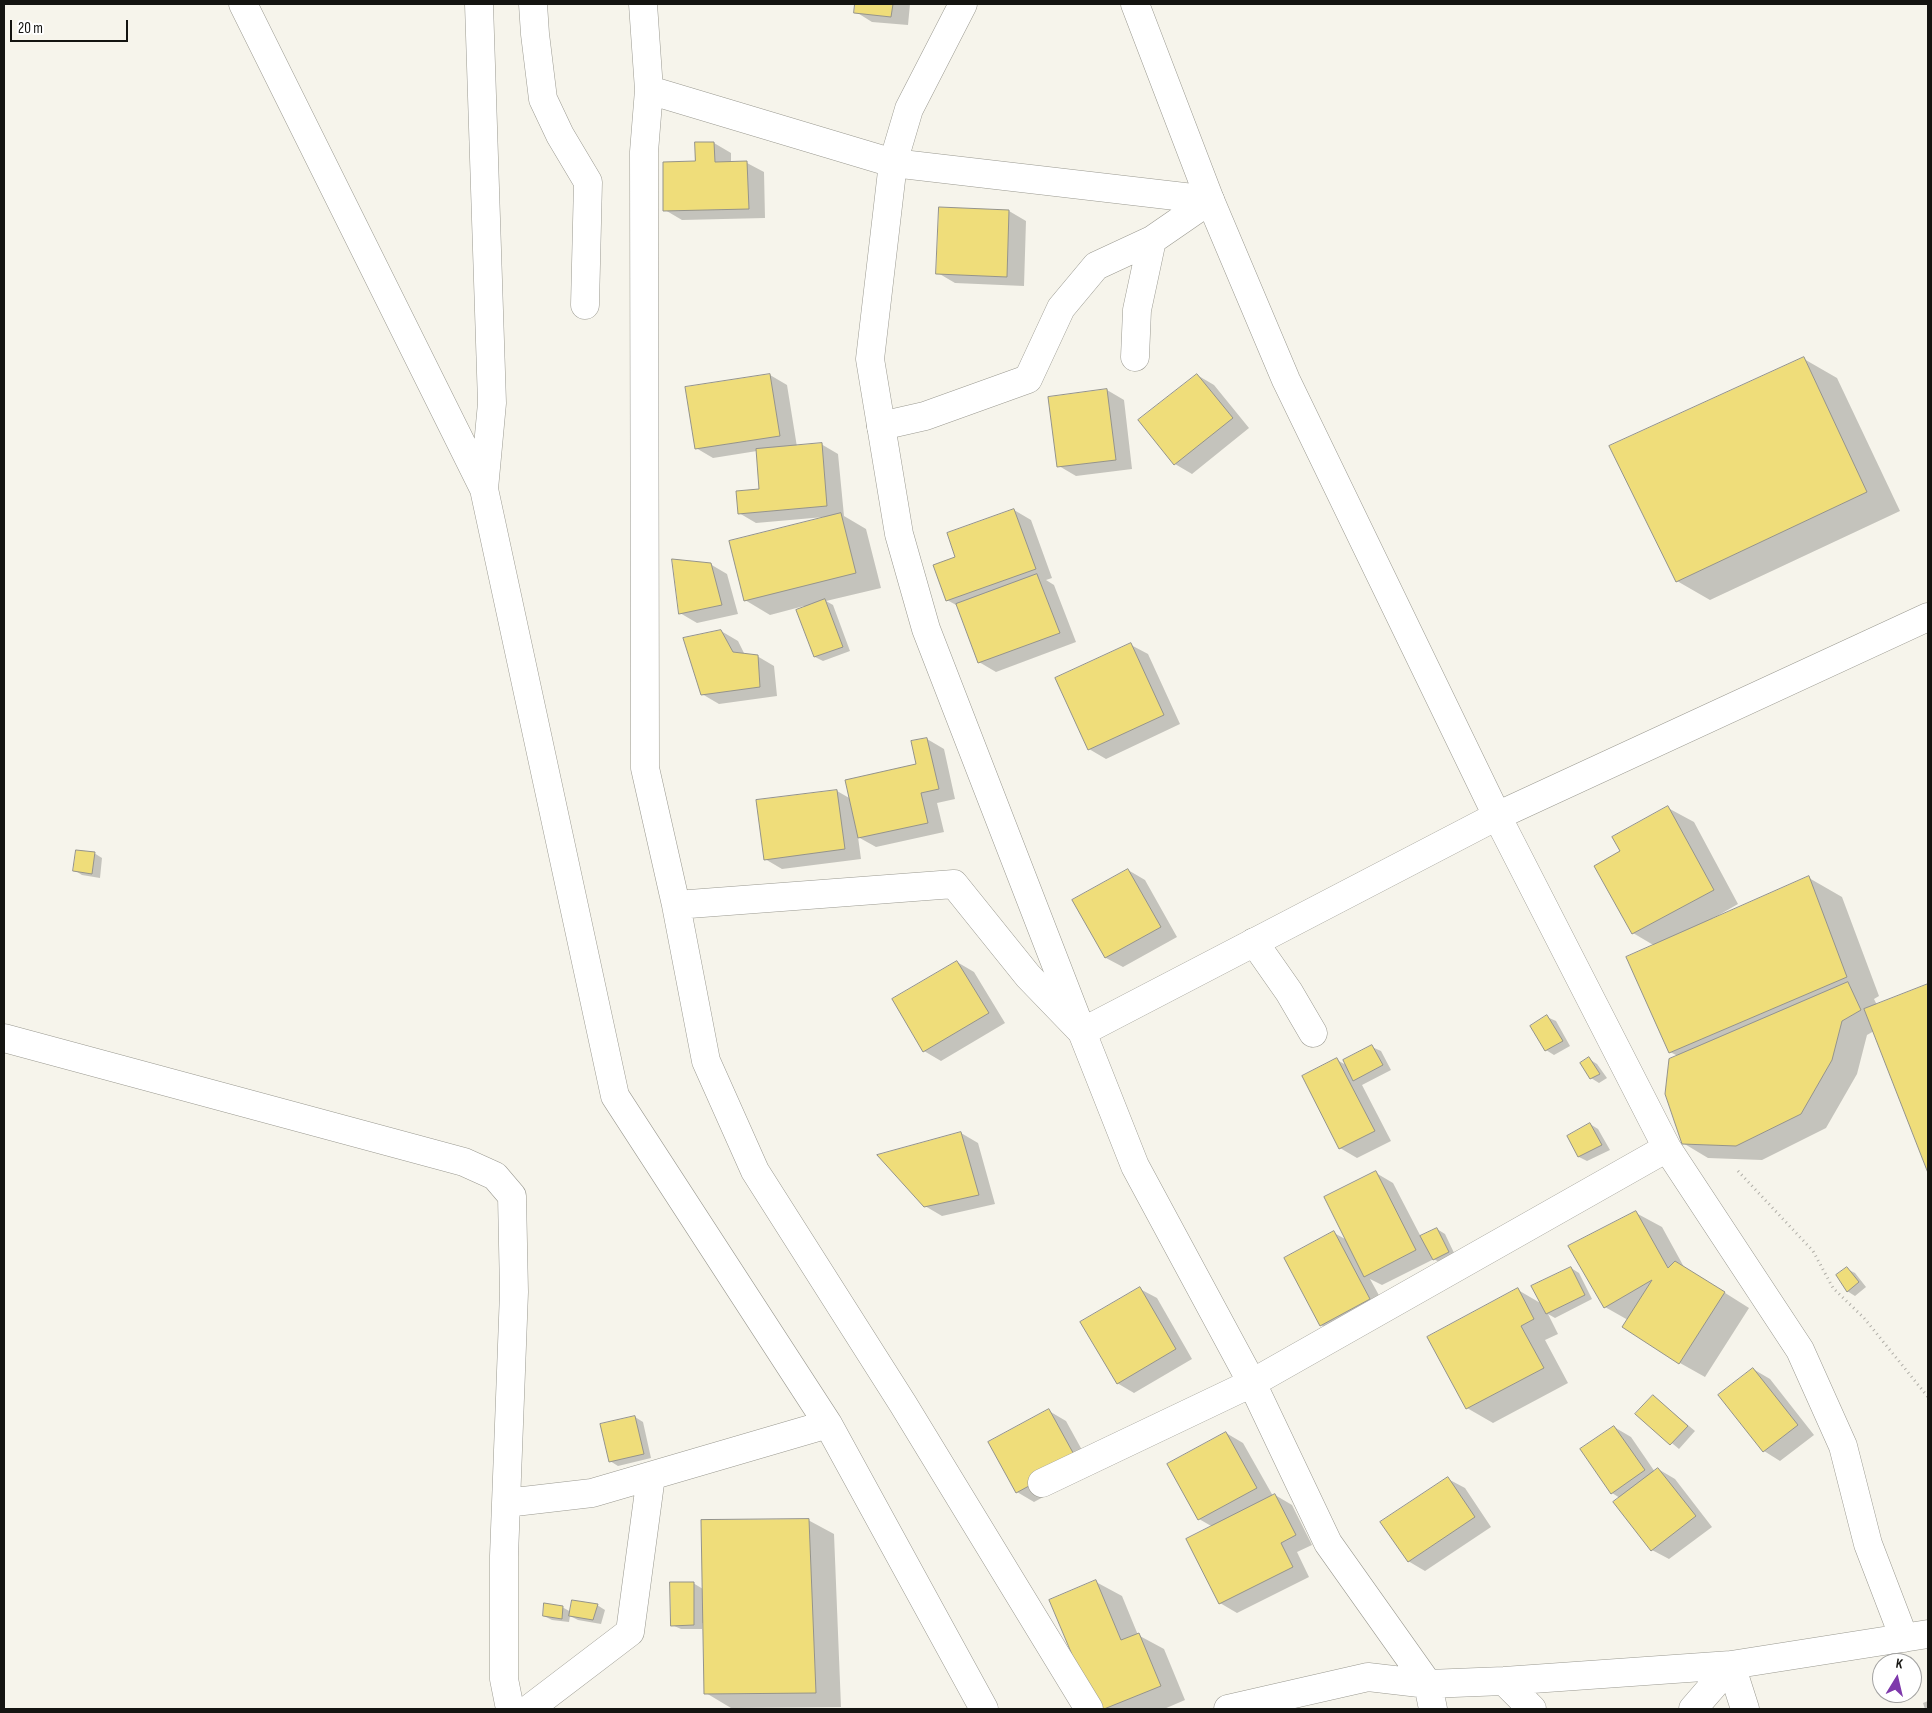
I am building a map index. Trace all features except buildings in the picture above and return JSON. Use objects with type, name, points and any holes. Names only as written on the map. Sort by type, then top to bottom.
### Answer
[{"type":"street","points":[[244,4],[484,489],[616,1096],[828,1424],[984,1709]]},
{"type":"street","points":[[479,4],[492,403],[484,489]]},
{"type":"street","points":[[533,4],[543,99],[560,136],[588,182],[585,305]]},
{"type":"street","points":[[643,4],[649,90],[644,152],[645,768],[676,905],[706,1061],[755,1171],[923,1436],[1089,1709]]},
{"type":"street","points":[[963,4],[909,109],[893,163],[870,359],[899,534],[926,629],[1134,1166],[1252,1383],[1328,1543],[1430,1697]]},
{"type":"street","points":[[1135,4],[1210,200],[1286,380],[1497,816],[1667,1148],[1800,1350],[1843,1446],[1868,1544],[1916,1636],[1731,1665],[1504,1681],[1430,1697],[1368,1677],[1228,1709]]},
{"type":"street","points":[[649,90],[893,163],[1210,200]]},
{"type":"street","points":[[881,426],[925,416],[1028,379],[1061,308],[1096,266],[1152,240],[1210,200]]},
{"type":"street","points":[[1135,357],[1137,310],[1152,240]]},
{"type":"street","points":[[1082,1032],[1497,816],[1928,617]]},
{"type":"street","points":[[676,905],[954,884],[1028,976],[1082,1032]]},
{"type":"street","points":[[1254,942],[1289,992],[1313,1033]]},
{"type":"street","points":[[4,1038],[464,1162],[495,1176],[512,1196],[514,1292],[506,1503],[504,1678],[510,1709]]},
{"type":"street","points":[[1042,1483],[1252,1383],[1667,1148]]},
{"type":"street","points":[[506,1503],[592,1493],[828,1424]]},
{"type":"street","points":[[529,1709],[630,1632],[651,1476]]},
{"type":"street","points":[[1693,1709],[1731,1665]]},
{"type":"street","points":[[1731,1665],[1745,1709]]},
{"type":"street","points":[[1504,1681],[1532,1709]]},
{"type":"path","points":[[1738,1171],[1813,1250],[1833,1288],[1864,1318],[1928,1397]]}]
